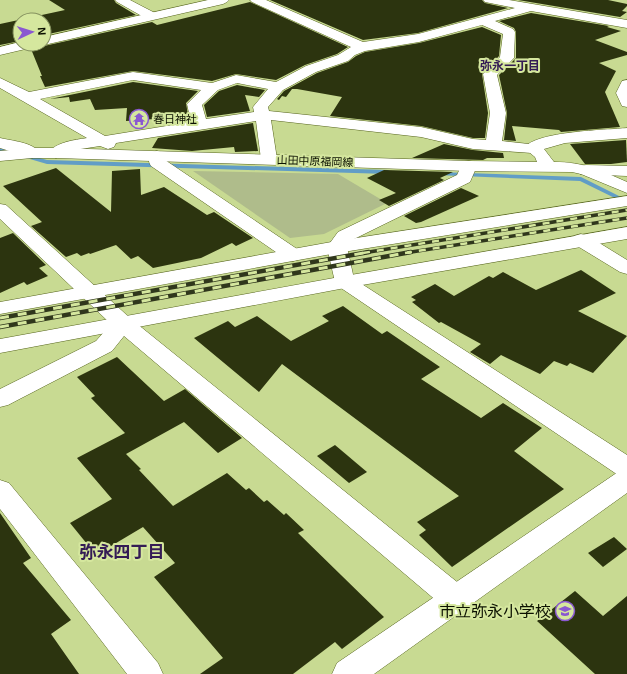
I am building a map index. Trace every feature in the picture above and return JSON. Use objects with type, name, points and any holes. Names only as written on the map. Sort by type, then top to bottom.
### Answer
[{"type":"street","points":[[121,0],[151,16]]},
{"type":"street","points":[[52,39],[222,0]]},
{"type":"street","points":[[256,0],[363,47]]},
{"type":"street","points":[[488,0],[627,24]]},
{"type":"street","points":[[569,13],[586,3]]},
{"type":"street","points":[[269,159],[263,114],[260,107],[278,87],[311,69],[343,58],[350,52],[363,47],[419,38],[532,8]]},
{"type":"street","points":[[484,21],[509,32],[508,58],[490,74],[498,113],[493,145]]},
{"type":"street","points":[[0,51],[12,48]]},
{"type":"street","points":[[27,97],[133,76],[213,87]]},
{"type":"street","points":[[200,125],[194,104],[213,87],[236,79],[278,87]]},
{"type":"street","points":[[0,82],[105,140],[117,152],[118,155]]},
{"type":"street","points":[[627,84],[623,93],[627,103]]},
{"type":"street","points":[[56,153],[70,146],[263,114],[421,132],[473,144],[532,148],[541,154],[549,167]]},
{"type":"street","points":[[532,148],[539,144],[566,139],[627,133]]},
{"type":"street","name":"山田中原福岡線","points":[[2,151],[118,155],[162,163],[269,159],[466,172],[572,167],[586,170],[627,188]]},
{"type":"street","points":[[162,163],[293,255]]},
{"type":"street","points":[[586,170],[627,171]]},
{"type":"street","points":[[466,172],[345,236],[337,247],[345,282],[627,468]]},
{"type":"street","points":[[0,308],[337,247],[627,201]]},
{"type":"street","points":[[0,209],[123,324],[456,599]]},
{"type":"street","points":[[0,346],[345,282],[627,233]]},
{"type":"street","points":[[581,240],[627,268]]},
{"type":"street","points":[[0,399],[104,346],[123,324]]},
{"type":"street","points":[[348,674],[627,479]]},
{"type":"street","points":[[0,490],[146,674]]},
{"type":"green space","points":[[193,171],[338,174],[387,203],[324,234],[290,238]]},
{"type":"building","points":[[49,0],[114,0],[116,3],[136,15],[52,33],[52,13],[65,10]]},
{"type":"building","points":[[270,0],[482,0],[485,3],[508,8],[418,33],[363,40]]},
{"type":"building","points":[[518,0],[608,0],[627,4],[622,11],[627,12],[620,17]]},
{"type":"building","points":[[250,2],[348,47],[337,54],[305,65],[276,80],[236,74],[212,81],[133,71],[45,87],[32,52],[52,52],[52,44],[152,22],[157,25]]},
{"type":"building","points":[[531,13],[609,26],[607,27],[621,31],[595,40],[627,52],[627,55],[599,63],[616,71],[605,92],[620,127],[561,132],[559,130],[512,126],[516,141],[504,140],[507,113],[499,75],[516,58],[516,32],[514,28],[499,21]]},
{"type":"building","points":[[12,21],[12,43],[0,45],[0,24]]},
{"type":"building","points":[[482,27],[501,35],[499,56],[482,74],[488,113],[485,138],[473,138],[421,126],[330,116],[342,97],[292,89],[286,97],[282,96],[279,100],[277,99],[284,91],[317,73],[348,62],[365,52],[419,43]]},
{"type":"building","points":[[133,82],[198,91],[186,103],[189,121],[165,125],[169,118],[126,121],[127,108],[95,110],[90,99],[70,102],[69,97],[50,99]]},
{"type":"building","points":[[237,85],[265,90],[259,97],[245,95],[250,111],[207,117],[204,105],[219,91]]},
{"type":"building","points":[[253,123],[258,151],[235,152],[234,147],[192,151],[152,148],[158,138]]},
{"type":"building","points":[[626,140],[627,162],[611,164],[585,164],[570,144]]},
{"type":"building","points":[[444,144],[473,150],[503,153],[504,158],[487,158],[483,160],[412,158]]},
{"type":"building","points":[[56,168],[111,212],[112,171],[140,169],[141,195],[164,187],[207,215],[214,212],[253,238],[236,246],[232,243],[201,258],[153,268],[138,256],[131,259],[116,245],[90,254],[81,256],[77,253],[66,257],[31,226],[42,222],[3,186]]},
{"type":"building","points":[[384,170],[453,172],[440,178],[444,180],[389,206],[379,200],[396,193],[367,178]]},
{"type":"building","points":[[461,188],[479,196],[421,222],[416,223],[404,216]]},
{"type":"building","points":[[13,233],[46,265],[39,268],[48,276],[27,285],[24,282],[0,293],[0,238]]},
{"type":"building","points":[[581,270],[616,293],[578,311],[627,336],[593,373],[570,363],[567,366],[554,361],[540,374],[501,355],[490,364],[470,352],[481,344],[441,322],[439,323],[412,302],[416,300],[411,297],[435,284],[454,296],[489,276],[493,278],[503,272],[536,290]]},
{"type":"building","points":[[343,306],[382,334],[387,331],[440,367],[421,379],[481,418],[503,403],[542,428],[514,451],[564,489],[452,567],[419,535],[426,530],[417,522],[459,496],[282,364],[259,392],[194,338],[228,321],[235,327],[257,316],[291,341],[329,321],[322,316]]},
{"type":"building","points":[[117,357],[164,401],[185,389],[242,438],[218,453],[184,422],[126,454],[173,506],[227,473],[246,490],[249,488],[264,502],[267,500],[284,515],[286,513],[304,530],[298,533],[384,617],[342,649],[335,642],[293,674],[200,674],[223,658],[154,577],[175,563],[143,527],[96,555],[70,523],[112,499],[77,458],[125,433],[91,398],[95,396],[77,377]]},
{"type":"building","points":[[335,445],[367,472],[349,483],[317,456]]},
{"type":"building","points":[[0,513],[31,558],[23,563],[71,620],[51,634],[79,674],[0,674]]},
{"type":"building","points":[[614,537],[627,549],[603,567],[588,553]]},
{"type":"building","points":[[575,591],[603,616],[627,596],[627,674],[595,674],[537,621]]},
{"type":"waterway","points":[[0,149],[15,153]]},
{"type":"waterway","points":[[25,156],[47,162],[388,172]]},
{"type":"waterway","points":[[438,174],[581,179],[627,202]]},
{"type":"railway","points":[[368,252],[627,210]]},
{"type":"railway","points":[[409,252],[627,218]]},
{"type":"railway","points":[[0,318],[368,252]]},
{"type":"railway","points":[[363,253],[368,252]]},
{"type":"railway","points":[[0,327],[409,252]]},
{"type":"place","name":"春日神社","points":[[139,119]]},
{"type":"place","name":"市立弥永小学校","points":[[565,611]]},
{"type":"district","name":"弥永一丁目","points":[[510,66]]},
{"type":"district","name":"弥永四丁目","points":[[122,552]]}]
